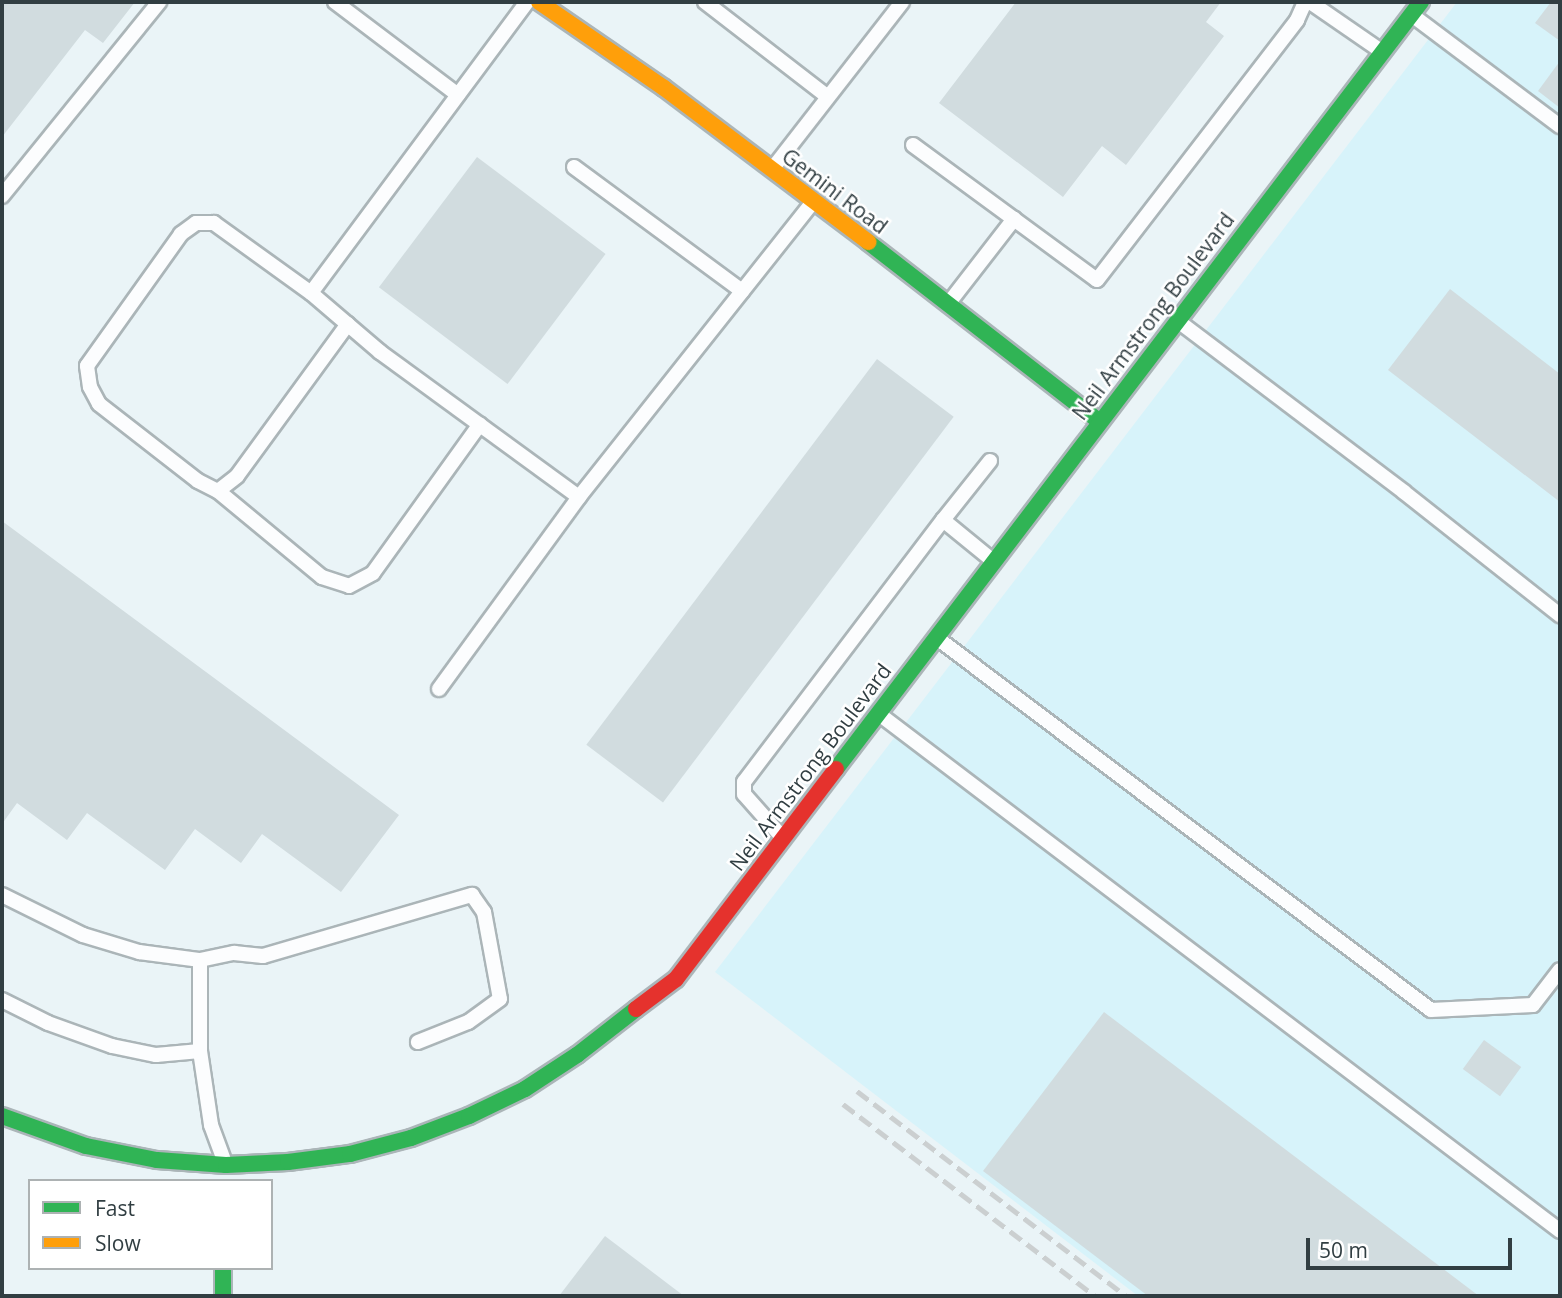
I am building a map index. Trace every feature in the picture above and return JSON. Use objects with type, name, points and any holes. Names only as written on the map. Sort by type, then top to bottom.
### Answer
[{"type":"street","name":"Gemini Road","points":[[539,2],[664,88],[814,200],[1100,421]]},
{"type":"street","name":"Neil Armstrong Boulevard","points":[[2,1116],[86,1146],[226,1173],[350,1154],[411,1138],[457,1121],[525,1089],[577,1055],[676,979],[1416,8]]},
{"type":"street","points":[[223,1270],[223,1296]]},
{"type":"lane","points":[[2,196],[159,2]]},
{"type":"lane","points":[[335,2],[458,95]]},
{"type":"lane","points":[[311,293],[527,2]]},
{"type":"lane","points":[[705,2],[828,97]]},
{"type":"lane","points":[[772,169],[902,2]]},
{"type":"lane","points":[[913,145],[1097,280],[1297,20],[1308,2],[1382,52]]},
{"type":"lane","points":[[1416,8],[1560,126]]},
{"type":"lane","points":[[574,167],[742,291]]},
{"type":"lane","points":[[439,689],[579,497],[814,200]]},
{"type":"lane","points":[[948,304],[1014,219]]},
{"type":"lane","points":[[480,424],[373,573],[349,586],[322,577],[218,491],[198,481],[99,404],[90,387],[87,366],[181,234],[196,223],[214,223],[311,293],[380,352],[480,424],[579,497]]},
{"type":"lane","points":[[1177,320],[1560,615]]},
{"type":"lane","points":[[218,491],[237,476],[348,324]]},
{"type":"lane","points":[[783,838],[744,794],[744,782],[990,461]]},
{"type":"lane","points":[[943,520],[993,561]]},
{"type":"lane","points":[[935,637],[1430,1010],[1533,1005],[1560,970]]},
{"type":"lane","points":[[878,713],[1560,1231]]},
{"type":"lane","points":[[2,895],[83,935],[139,952],[200,960],[234,953],[263,956],[472,895],[484,912],[500,999],[468,1023],[418,1042]]},
{"type":"lane","points":[[200,960],[200,1051],[211,1125],[226,1173]]},
{"type":"lane","points":[[2,1000],[48,1023],[112,1046],[156,1055],[200,1051]]},
{"type":"shaded area","points":[[1457,2],[1560,2],[1560,1296],[1138,1296],[715,972]]},
{"type":"building","points":[[2,2],[135,2],[103,43],[85,30],[2,137]]},
{"type":"building","points":[[1016,2],[1221,2],[1206,22],[1224,36],[1126,165],[1102,146],[1063,197],[939,103]]},
{"type":"building","points":[[1551,2],[1560,2],[1560,41],[1535,23]]},
{"type":"building","points":[[1560,61],[1560,108],[1538,91]]},
{"type":"building","points":[[477,157],[606,254],[507,384],[379,287]]},
{"type":"building","points":[[1450,289],[1560,374],[1560,502],[1388,370]]},
{"type":"building","points":[[877,359],[954,417],[663,803],[586,745]]},
{"type":"building","points":[[2,521],[399,815],[341,892],[262,834],[241,863],[195,829],[165,870],[87,813],[67,840],[17,803],[2,824]]},
{"type":"building","points":[[1104,1012],[1479,1296],[1148,1296],[983,1171]]},
{"type":"building","points":[[1484,1040],[1521,1067],[1500,1096],[1463,1069]]},
{"type":"building","points":[[605,1236],[684,1296],[559,1296]]},
{"type":"railway","points":[[857,1091],[1126,1296]]},
{"type":"railway","points":[[843,1104],[1095,1296]]},
{"type":"traffic: fast","points":[[836,769],[1421,2]]},
{"type":"traffic: fast","points":[[868,242],[1099,421]]},
{"type":"traffic: fast","points":[[2,1116],[86,1146],[157,1160],[226,1165],[288,1162],[350,1154],[411,1138],[469,1116],[525,1089],[577,1055],[636,1009]]},
{"type":"traffic: fast","points":[[223,1270],[223,1296]]},
{"type":"traffic: slow","points":[[539,2],[664,88],[868,242]]},
{"type":"traffic: jam","points":[[636,1009],[676,979],[836,769]]}]
